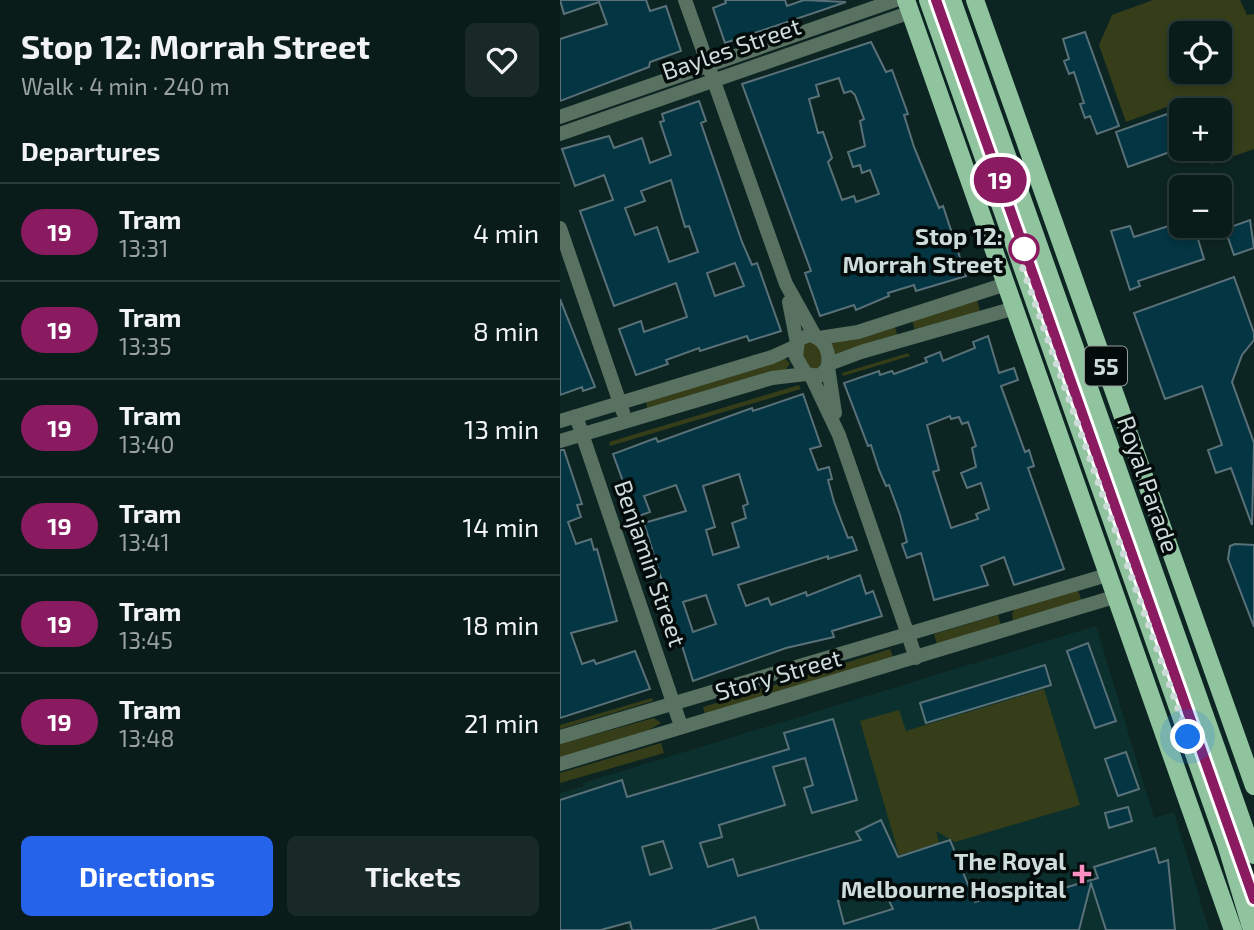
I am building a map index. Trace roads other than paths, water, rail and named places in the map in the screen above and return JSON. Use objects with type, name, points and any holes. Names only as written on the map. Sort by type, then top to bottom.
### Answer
[{"type":"main road","name":"Royal Parade","points":[[975,0],[1254,786]]},
{"type":"main road","name":"Royal Parade","points":[[955,1],[1254,855]]},
{"type":"main road","name":"Bayles Street","points":[[909,6],[955,1]]},
{"type":"main road","name":"Royal Parade","points":[[929,4],[1221,832],[1252,930]]},
{"type":"main road","points":[[909,6],[1114,597],[1233,930]]},
{"type":"main road","points":[[931,70],[950,63]]},
{"type":"main road","points":[[1107,577],[1129,572],[1168,546]]},
{"type":"main road","points":[[1114,597],[1158,583]]},
{"type":"main road","points":[[1164,600],[1185,593]]},
{"type":"main road","points":[[1201,706],[1223,699]]},
{"type":"main road","points":[[1158,721],[1180,715]]},
{"type":"main road","points":[[1198,834],[1245,830]]},
{"type":"street","points":[[685,0],[786,284],[797,360],[808,375],[839,435],[916,658]]},
{"type":"street","name":"Bayles Street","points":[[560,134],[896,0]]},
{"type":"street","name":"Bayles Street","points":[[560,117],[711,73],[909,6]]},
{"type":"street","points":[[560,228],[627,421]]},
{"type":"street","points":[[786,284],[827,349],[839,435]]},
{"type":"street","points":[[560,421],[772,357],[796,344],[804,336],[842,336],[1006,284]]},
{"type":"street","points":[[560,441],[772,378],[822,375],[828,366],[908,338],[1015,308]]},
{"type":"street","points":[[902,319],[908,338]]},
{"type":"street","name":"Benjamin Street","points":[[576,416],[675,701],[681,726]]},
{"type":"street","name":"Story Street","points":[[560,737],[675,701],[1107,577]]},
{"type":"street","name":"Story Street","points":[[560,764],[1114,597]]},
{"type":"street","points":[[1003,607],[1010,629]]},
{"type":"tram line","points":[[936,0],[1254,899]]},
{"type":"tram line","name":"19","points":[[936,0],[1254,899]]},
{"type":"place","name":"Stop 12: Morrah Street","points":[[1024,249]]},
{"type":"place","name":"The Royal Melbourne Hospital","points":[[1082,874]]}]
